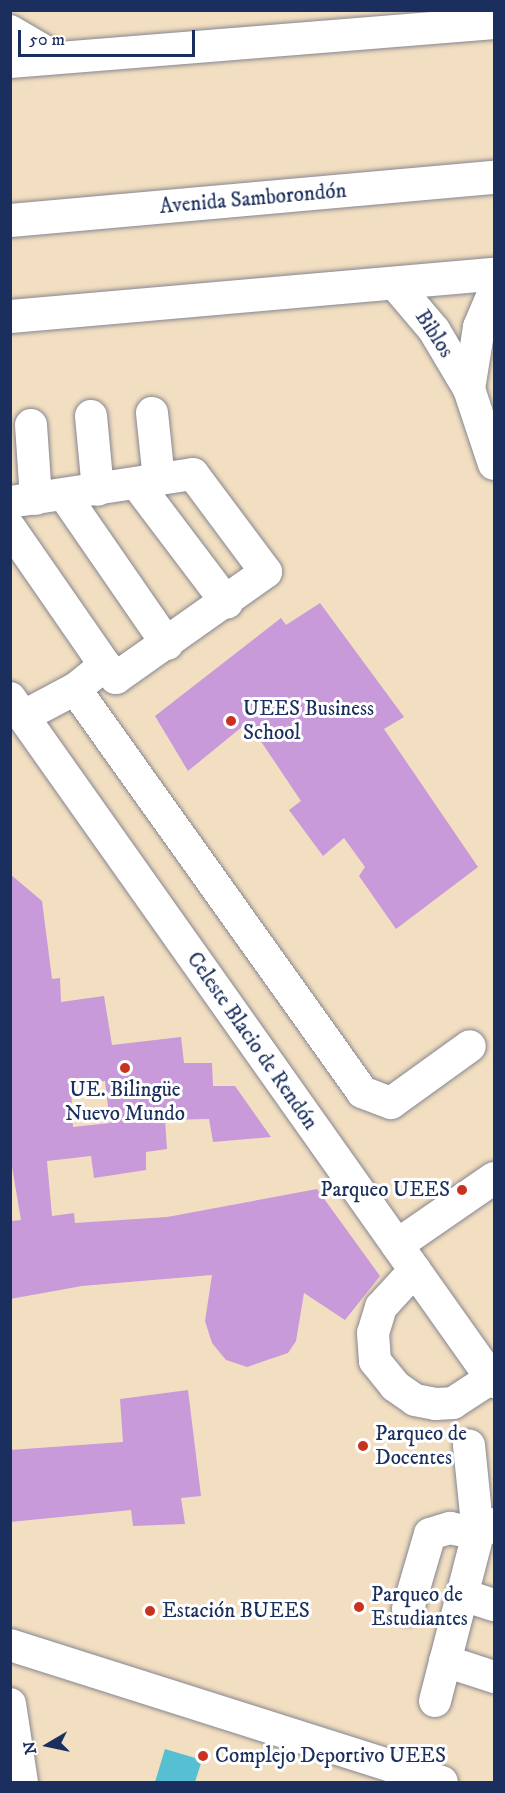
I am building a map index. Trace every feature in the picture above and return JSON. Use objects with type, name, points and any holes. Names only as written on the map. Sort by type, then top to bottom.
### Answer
[{"type":"highway","name":"Avenida Samborondón","points":[[10,220],[495,177]]},
{"type":"highway","points":[[10,316],[495,274]]},
{"type":"street","points":[[10,62],[495,23]]},
{"type":"street","points":[[10,31],[56,58]]},
{"type":"street","name":"Biblos","points":[[395,284],[434,330],[469,389],[495,464]]},
{"type":"street","name":"Biblos","points":[[469,389],[479,327],[495,292]]},
{"type":"street","points":[[152,413],[148,482],[226,603]]},
{"type":"street","points":[[92,416],[99,490]]},
{"type":"street","points":[[31,425],[37,499],[167,644]]},
{"type":"street","points":[[12,534],[116,678],[226,603],[266,572],[193,474],[37,499]]},
{"type":"street","points":[[17,707],[75,689],[105,665]]},
{"type":"street","points":[[75,689],[362,1092],[391,1103],[470,1046]]},
{"type":"street","name":"Celeste Blacio de Rendón","points":[[17,707],[493,1380]]},
{"type":"street","points":[[397,1245],[495,1178]]},
{"type":"street","points":[[415,1270],[381,1307],[373,1333],[375,1361],[395,1386],[415,1400],[436,1404],[453,1402],[493,1380]]},
{"type":"street","points":[[436,1404],[469,1446],[495,1472]]},
{"type":"street","points":[[435,1701],[463,1594],[486,1529],[469,1446]]},
{"type":"street","points":[[408,1609],[430,1534],[450,1528],[486,1529]]},
{"type":"street","points":[[463,1594],[495,1605]]},
{"type":"street","points":[[10,1645],[442,1782]]},
{"type":"street","points":[[445,1661],[495,1677]]},
{"type":"street","points":[[10,1704],[22,1782]]},
{"type":"water","points":[[165,1749],[202,1760],[195,1782],[155,1782]]},
{"type":"building","points":[[320,603],[404,717],[384,729],[478,867],[396,929],[359,876],[365,867],[344,838],[323,856],[289,810],[301,801],[248,722],[188,771],[155,716],[281,618],[286,625]]},
{"type":"building","points":[[10,874],[42,901],[52,979],[60,978],[61,1002],[104,996],[112,1045],[181,1037],[184,1063],[212,1063],[213,1086],[235,1086],[271,1137],[213,1142],[209,1119],[165,1120],[167,1149],[146,1152],[146,1170],[94,1178],[91,1156],[47,1161],[52,1216],[74,1213],[75,1223],[167,1217],[317,1189],[380,1276],[345,1320],[304,1293],[296,1341],[288,1353],[247,1367],[226,1360],[212,1343],[205,1321],[212,1275],[82,1286],[10,1299],[10,1221],[21,1220],[10,1155]],"holes":[[[105,1081],[110,1123],[73,1127],[71,1085]]]},
{"type":"building","points":[[188,1390],[201,1496],[181,1498],[185,1524],[133,1526],[131,1510],[10,1522],[10,1450],[123,1442],[120,1399]]},
{"type":"place","name":"UEES Business School","points":[[231,721]]},
{"type":"place","name":"UE. Bilingüe Nuevo Mundo","points":[[125,1068]]},
{"type":"place","name":"Parqueo UEES","points":[[462,1190]]},
{"type":"place","name":"Parqueo de Docentes","points":[[363,1446]]},
{"type":"place","name":"Parqueo de Estudiantes","points":[[359,1607]]},
{"type":"place","name":"Estación BUEES","points":[[150,1611]]},
{"type":"place","name":"Complejo Deportivo UEES","points":[[203,1756]]}]
